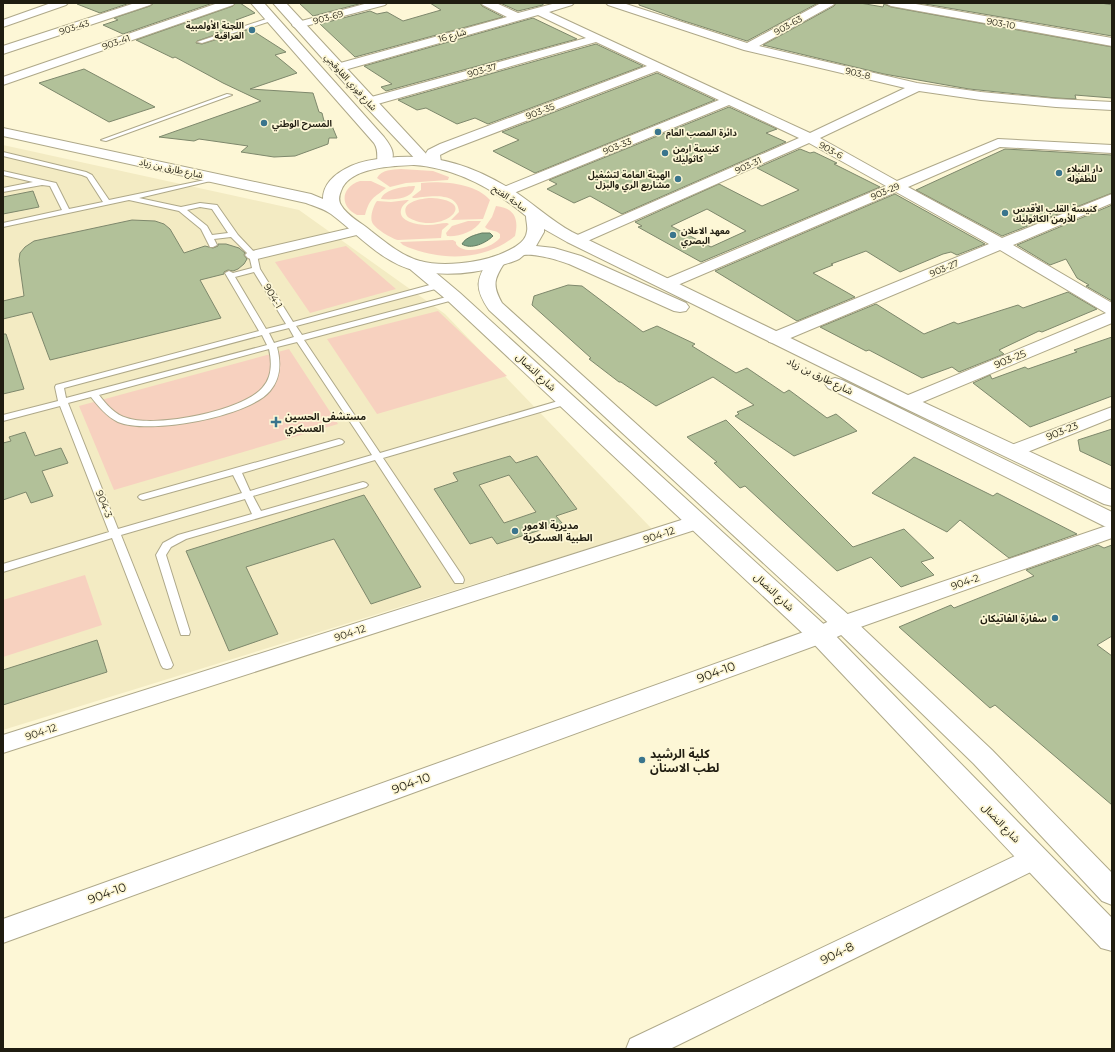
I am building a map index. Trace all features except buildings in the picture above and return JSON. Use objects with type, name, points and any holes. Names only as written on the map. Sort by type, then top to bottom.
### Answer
[{"type":"main road","name":"شارع فوزي القاوقجي","points":[[257,3],[379,140],[386,149],[384,162]]},
{"type":"main road","name":"شارع فوزي القاوقجي","points":[[279,3],[368,102],[429,161]]},
{"type":"main road","name":"شارع طارق بن زياد","points":[[3,118],[301,184],[314,185],[336,183]]},
{"type":"main road","name":"شارع طارق بن زياد","points":[[3,132],[311,199],[337,211]]},
{"type":"main road","name":"ساحة الفتح","points":[[336,183],[355,170],[384,162],[397,160],[429,161],[471,175],[504,192],[534,214],[537,226],[536,232],[532,239],[521,250],[496,262],[468,268],[451,269],[417,266],[402,259],[355,226],[337,211]]},
{"type":"main road","points":[[336,183],[331,195],[331,201],[337,211]]},
{"type":"main road","name":"شارع طارق بن زياد","points":[[534,214],[555,229],[775,338],[1112,499]]},
{"type":"main road","name":"شارع طارق بن زياد","points":[[521,250],[548,252],[575,260],[660,298],[1112,521]]},
{"type":"main road","points":[[496,262],[487,276],[486,290],[495,306],[844,624],[983,757],[1112,892]]},
{"type":"main road","name":"شارع النضال","points":[[417,266],[447,291],[568,401],[820,635],[1112,938]]},
{"type":"street","name":"903-43","points":[[3,50],[146,3]]},
{"type":"street","name":"903-41","points":[[3,81],[229,3]]},
{"type":"street","name":"903-69","points":[[298,25],[381,3]]},
{"type":"street","points":[[487,3],[517,17]]},
{"type":"street","name":"شارع 16","points":[[337,68],[568,3]]},
{"type":"street","name":"903-8","points":[[612,3],[748,47],[917,87],[981,96],[1056,103],[1112,106]]},
{"type":"street","name":"903-63","points":[[748,47],[829,3]]},
{"type":"street","name":"903-10","points":[[891,3],[1112,42]]},
{"type":"street","points":[[3,24],[54,4]]},
{"type":"street","name":"903-6","points":[[538,11],[594,39],[730,100],[810,138],[1001,244],[1112,310]]},
{"type":"street","name":"903-37","points":[[368,102],[594,39]]},
{"type":"street","name":"903-35","points":[[429,161],[433,153],[445,146],[656,67]]},
{"type":"street","name":"903-31","points":[[578,240],[810,138],[917,87]]},
{"type":"street","name":"903-33","points":[[504,192],[730,100]]},
{"type":"street","name":"903-29","points":[[668,284],[998,143],[1112,149]]},
{"type":"street","name":"903-27","points":[[775,338],[1112,198]]},
{"type":"street","points":[[252,257],[355,226]]},
{"type":"street","name":"903-25","points":[[907,402],[1112,317]]},
{"type":"street","name":"903-23","points":[[1013,451],[1112,412]]},
{"type":"street","name":"904-12","points":[[3,744],[697,522]]},
{"type":"street","name":"904-2","points":[[820,635],[844,624],[1112,531]]},
{"type":"street","name":"904-10","points":[[3,931],[820,635]]},
{"type":"street","name":"904-8","points":[[640,1049],[1034,858]]},
{"type":"lane","points":[[200,42],[272,19]]},
{"type":"lane","points":[[104,140],[229,95]]},
{"type":"lane","points":[[3,154],[84,173],[90,176],[107,203]]},
{"type":"lane","points":[[3,173],[53,186],[66,211]]},
{"type":"lane","points":[[129,198],[217,178]]},
{"type":"lane","points":[[3,190],[42,183]]},
{"type":"lane","name":"904-1","points":[[3,225],[129,198],[181,209],[200,205],[214,207],[233,234],[252,257],[299,338],[459,580]]},
{"type":"lane","points":[[181,209],[199,223],[211,241],[233,234]]},
{"type":"lane","points":[[93,394],[103,406],[123,421],[147,425],[184,422],[208,416],[245,403],[263,394],[274,380],[276,359],[272,346],[230,274],[252,257]]},
{"type":"lane","points":[[63,402],[59,387],[291,325],[447,291]]},
{"type":"lane","points":[[3,418],[272,346],[447,291]]},
{"type":"lane","points":[[194,351],[202,364]]},
{"type":"lane","points":[[105,374],[112,388]]},
{"type":"lane","points":[[3,568],[116,533],[568,401]]},
{"type":"lane","name":"904-3","points":[[63,402],[167,665]]},
{"type":"lane","points":[[143,497],[339,442]]},
{"type":"lane","points":[[236,472],[258,516]]},
{"type":"lane","points":[[185,632],[161,555],[167,545],[182,537],[363,485]]},
{"type":"shaded area","name":"مستشفى الحسين العسكري","points":[[3,145],[299,210],[445,314],[652,529],[3,730]]},
{"type":"shaded area","points":[[401,169],[433,171],[449,177],[448,180],[406,183],[390,187],[377,178],[384,171]]},
{"type":"shaded area","points":[[360,181],[371,181],[386,188],[371,201],[365,215],[357,215],[347,207],[345,202],[346,192],[354,184]]},
{"type":"shaded area","points":[[439,182],[458,184],[484,194],[490,200],[483,219],[451,220],[459,212],[457,205],[453,200],[440,196],[413,198],[412,197],[421,190],[421,183]]},
{"type":"shaded area","points":[[415,186],[413,191],[406,197],[381,199],[391,190],[401,187]]},
{"type":"shaded area","points":[[432,198],[446,200],[454,204],[456,209],[453,214],[447,219],[427,223],[416,221],[407,215],[405,210],[410,203]]},
{"type":"shaded area","points":[[409,200],[403,205],[401,210],[403,217],[410,222],[424,225],[449,224],[442,230],[441,238],[398,240],[384,233],[373,224],[371,220],[372,214],[377,201],[391,202]]},
{"type":"shaded area","points":[[496,206],[508,209],[514,215],[516,220],[516,230],[515,236],[503,245],[489,251],[460,256],[446,256],[417,250],[403,245],[400,242],[453,240],[460,248],[465,250],[478,249],[491,245],[500,238],[500,234],[498,232],[488,230],[485,227],[492,217]]},
{"type":"shaded area","points":[[468,221],[481,221],[471,231],[456,236],[447,236],[446,233],[452,226]]},
{"type":"shaded area","points":[[482,233],[490,233],[493,236],[478,245],[466,246],[462,244],[468,238]]},
{"type":"shaded area","points":[[346,246],[396,289],[310,313],[275,262]]},
{"type":"shaded area","points":[[438,311],[507,376],[377,414],[327,339]]},
{"type":"shaded area","points":[[289,349],[338,424],[114,490],[79,406]]},
{"type":"shaded area","points":[[85,575],[102,625],[3,657],[3,600]]},
{"type":"place","name":"اللجنة الأولمبية العراقية","points":[[252,30]]},
{"type":"place","name":"المسرح الوطني","points":[[264,123]]},
{"type":"place","name":"دائرة المصب العام","points":[[658,132]]},
{"type":"place","name":"كنيسة ارمن كاثوليك","points":[[665,153]]},
{"type":"place","name":"دار النبلاء للطفوله","points":[[1059,173]]},
{"type":"place","name":"الهيئة العامة لتشغيل مشاريع الري والبزل","points":[[678,179]]},
{"type":"place","name":"كنيسة القلب الأقدس للأرمن الكاثوليك","points":[[1005,213]]},
{"type":"place","name":"معهد الاعلان البصري","points":[[673,235]]},
{"type":"place","name":"مستشفى الحسين العسكري","points":[[276,422]]},
{"type":"place","name":"مديرية الامور الطبية العسكرية","points":[[515,531]]},
{"type":"place","name":"سفارة الفاتيكان","points":[[1055,618]]},
{"type":"place","name":"كلية الرشيد لطب الاسنان","points":[[642,760]]}]
